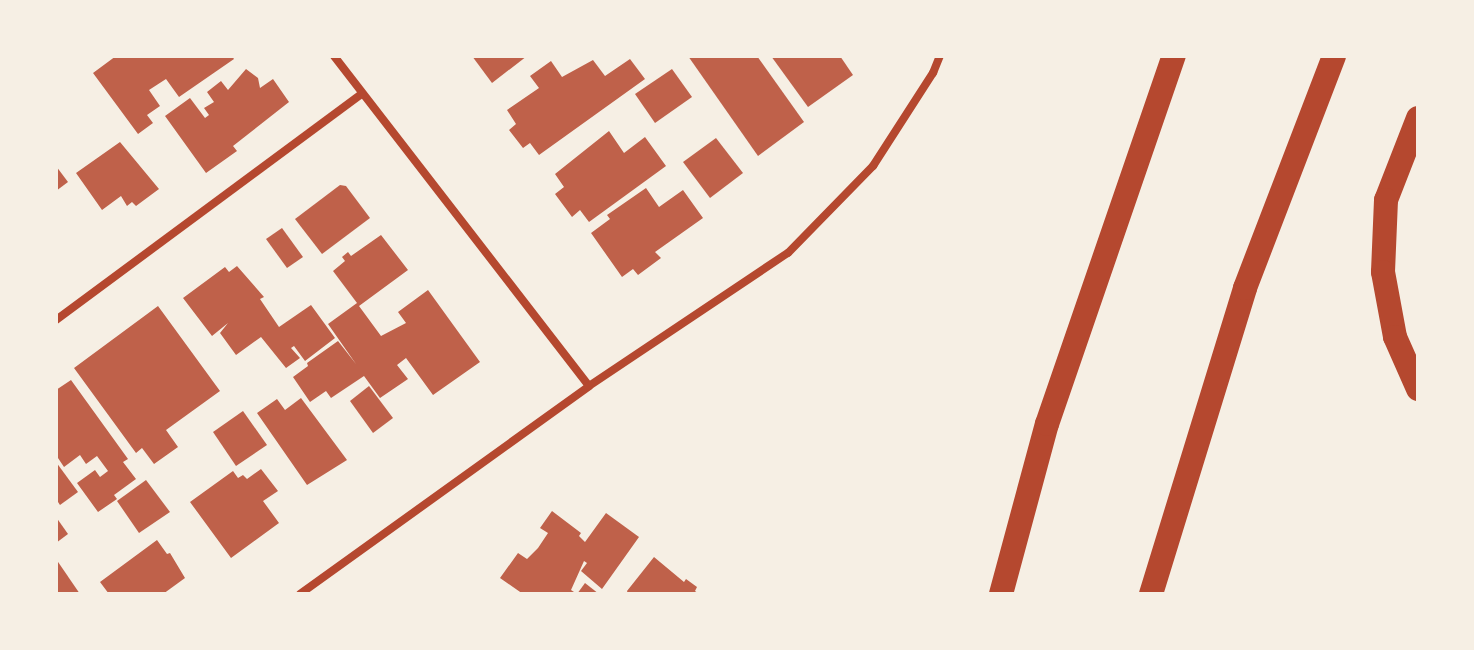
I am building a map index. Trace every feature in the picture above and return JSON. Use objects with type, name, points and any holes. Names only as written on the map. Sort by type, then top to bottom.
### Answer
[{"type":"highway","points":[[1001,594],[1047,424],[1174,56]]},
{"type":"highway","points":[[1151,594],[1245,288],[1334,56]]},
{"type":"highway","points":[[1418,118],[1386,200],[1383,272],[1395,337],[1418,389]]},
{"type":"street","points":[[334,56],[589,386]]},
{"type":"street","points":[[300,594],[589,386],[788,253],[873,166],[933,73],[940,56]]},
{"type":"street","points":[[56,320],[361,94]]},
{"type":"building","points":[[116,56],[232,56],[234,59],[179,97],[166,79],[149,90],[160,106],[147,115],[153,123],[138,134],[93,73]]},
{"type":"building","points":[[472,56],[527,56],[492,83]]},
{"type":"building","points":[[688,56],[757,56],[804,122],[758,156]]},
{"type":"building","points":[[771,56],[840,56],[853,75],[808,107]]},
{"type":"building","points":[[630,59],[645,79],[539,155],[530,143],[523,148],[509,130],[516,124],[507,110],[539,88],[530,76],[551,61],[562,77],[593,60],[605,76]]},
{"type":"building","points":[[246,69],[258,78],[260,88],[273,79],[289,102],[233,146],[237,151],[206,173],[165,116],[190,98],[205,118],[209,115],[204,108],[214,102],[207,92],[221,81],[228,90]]},
{"type":"building","points":[[672,69],[692,97],[655,123],[635,94]]},
{"type":"building","points":[[609,131],[624,153],[645,137],[666,166],[589,222],[580,210],[572,217],[555,194],[564,187],[555,174]]},
{"type":"building","points":[[716,138],[743,173],[710,198],[683,162]]},
{"type":"building","points":[[120,142],[159,189],[136,206],[132,202],[127,206],[121,196],[102,210],[76,173]]},
{"type":"building","points":[[56,166],[68,182],[56,191]]},
{"type":"building","points":[[340,185],[346,186],[370,218],[322,254],[295,219]]},
{"type":"building","points":[[646,188],[659,207],[683,190],[703,218],[655,252],[661,258],[638,275],[633,269],[622,277],[591,233],[610,219],[607,215]]},
{"type":"building","points":[[282,228],[303,257],[287,268],[266,239]]},
{"type":"building","points":[[381,235],[408,270],[359,306],[381,336],[406,323],[398,312],[428,290],[480,362],[433,395],[406,358],[397,365],[408,379],[380,398],[364,376],[331,398],[326,391],[310,402],[293,377],[308,366],[307,363],[338,341],[356,364],[328,324],[357,303],[333,271],[345,261],[342,257],[348,252],[351,256]]},
{"type":"building","points":[[237,266],[264,297],[260,299],[279,327],[311,305],[335,338],[305,361],[294,346],[291,348],[300,358],[286,368],[261,337],[236,355],[220,333],[228,323],[212,336],[183,298],[225,267],[229,272]]},
{"type":"building","points":[[158,306],[220,391],[166,430],[178,447],[154,464],[142,448],[136,453],[74,368]]},
{"type":"building","points":[[71,380],[128,459],[123,462],[136,479],[114,495],[117,499],[98,512],[77,483],[95,470],[100,477],[108,471],[97,456],[86,464],[80,455],[64,467],[56,455],[56,390]]},
{"type":"building","points":[[369,386],[393,418],[373,433],[350,401]]},
{"type":"building","points":[[301,398],[347,460],[307,485],[257,413],[277,399],[285,410]]},
{"type":"building","points":[[243,411],[267,445],[236,466],[213,432]]},
{"type":"building","points":[[56,462],[78,492],[60,505],[56,499]]},
{"type":"building","points":[[261,469],[278,491],[263,501],[279,523],[231,558],[190,502],[233,471],[238,478],[243,475],[247,479]]},
{"type":"building","points":[[146,480],[170,512],[139,533],[117,501]]},
{"type":"building","points":[[552,511],[581,533],[579,536],[585,542],[606,513],[639,537],[602,589],[581,571],[587,563],[584,561],[571,590],[577,594],[523,594],[500,578],[518,553],[527,559],[538,548],[548,533],[540,528]]},
{"type":"building","points":[[56,517],[68,534],[56,543]]},
{"type":"building","points":[[157,540],[167,554],[170,553],[185,578],[163,594],[109,594],[100,582]]},
{"type":"building","points":[[654,557],[684,582],[686,579],[697,587],[695,591],[699,594],[628,594],[627,591]]},
{"type":"building","points":[[56,559],[80,594],[56,594]]},
{"type":"building","points":[[585,583],[599,594],[577,594]]}]
